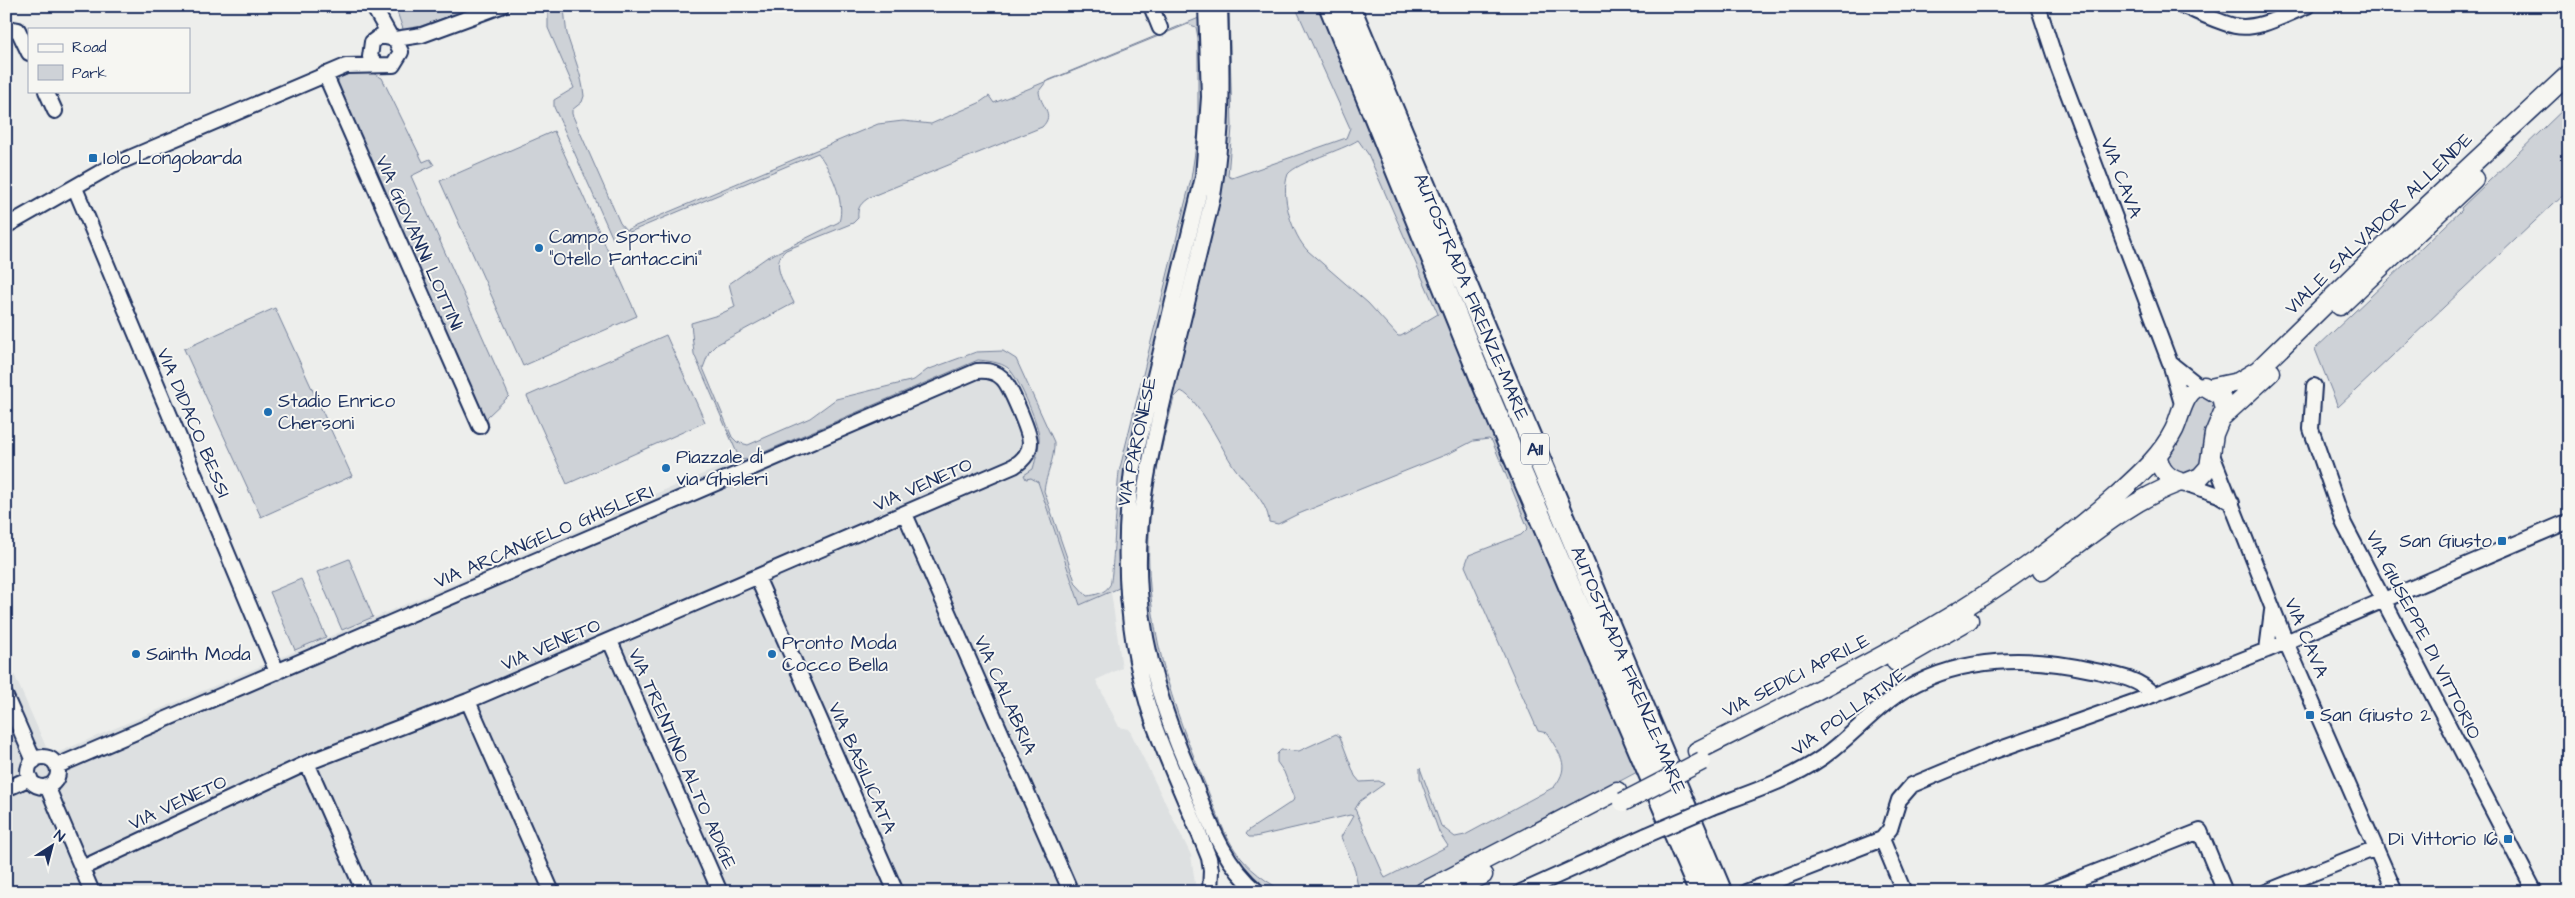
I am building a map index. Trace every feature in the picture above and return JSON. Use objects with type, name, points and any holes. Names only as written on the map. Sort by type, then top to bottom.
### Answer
[{"type":"highway","name":"AUTOSTRADA FIRENZE-MARE","points":[[1330,6],[1486,390],[1700,892]]},
{"type":"highway","name":"AUTOSTRADA FIRENZE-MARE","points":[[1349,6],[1721,892]]},
{"type":"main road","name":"VIALE SALVADOR ALLENDE","points":[[2204,387],[2238,382],[2258,370],[2394,237],[2569,74]]},
{"type":"main road","name":"VIALE SALVADOR ALLENDE","points":[[2222,417],[2569,88]]},
{"type":"main road","name":"VIA SEDICI APRILE","points":[[1424,892],[1700,756],[1951,617],[2059,544],[2117,495],[2158,455],[2175,428],[2188,396],[2204,387]]},
{"type":"main road","points":[[2204,387],[2224,400],[2222,417]]},
{"type":"main road","name":"VIA SEDICI APRILE","points":[[1700,756],[1854,685],[1943,636],[2009,594],[2131,505],[2155,492],[2183,483],[2205,473],[2209,467],[2214,434],[2222,417]]},
{"type":"main road","points":[[2158,455],[2160,466],[2164,472],[2183,483]]},
{"type":"main road","name":"VIA SEDICI APRILE","points":[[1450,892],[1620,797]]},
{"type":"street","points":[[346,66],[380,36],[422,35],[501,6]]},
{"type":"street","points":[[1151,6],[1160,28]]},
{"type":"street","name":"VIA PARONESE","points":[[1206,6],[1209,97],[1204,169],[1132,471],[1126,532],[1126,571],[1134,645],[1145,694],[1155,727],[1208,858],[1211,870],[1210,892]]},
{"type":"street","name":"VIA PARONESE","points":[[1220,6],[1222,100],[1218,165],[1213,196],[1149,461],[1141,510],[1139,572],[1142,609],[1154,676],[1180,751],[1222,851],[1242,877],[1258,892]]},
{"type":"street","name":"VIA CAVA","points":[[2038,6],[2058,67],[2170,363],[2183,407]]},
{"type":"street","points":[[2183,6],[2235,26],[2246,27],[2307,6]]},
{"type":"street","points":[[374,9],[401,52]]},
{"type":"street","points":[[374,9],[370,57],[377,65]]},
{"type":"street","points":[[6,32],[12,29],[18,30],[28,51]]},
{"type":"street","points":[[6,226],[114,165],[325,74],[346,66],[377,65],[382,67],[393,65],[401,52],[422,35]]},
{"type":"street","name":"VIA GIOVANNI LOTTINI","points":[[325,74],[440,340],[480,426]]},
{"type":"street","points":[[46,92],[55,111]]},
{"type":"street","name":"VIA DIDACO BESSI","points":[[75,188],[277,672]]},
{"type":"street","points":[[2170,363],[2204,387]]},
{"type":"street","name":"VIA ARCANGELO GHISLERI","points":[[57,766],[977,371],[992,372],[1006,382],[1027,432],[1029,448]]},
{"type":"street","name":"VIA GIUSEPPE DI VITTORIO","points":[[2314,386],[2311,429],[2344,524],[2535,892]]},
{"type":"street","name":"VIA VENETO","points":[[82,868],[307,762],[468,701],[1014,466],[1021,462],[1029,448]]},
{"type":"street","name":"VIA CAVA","points":[[2211,452],[2286,642],[2395,892]]},
{"type":"street","points":[[2183,483],[2214,493],[2232,502]]},
{"type":"street","name":"VIA CALABRIA","points":[[905,514],[1071,892]]},
{"type":"street","points":[[1746,892],[1882,839],[1890,829],[1899,800],[1912,785],[1986,754],[2153,695],[2267,650],[2569,521]]},
{"type":"street","name":"VIA BASILICATA","points":[[757,577],[896,892]]},
{"type":"street","points":[[2267,650],[2272,608]]},
{"type":"street","name":"VIA TRENTINO ALTO ADIGE","points":[[610,641],[720,892]]},
{"type":"street","name":"VIA POLLATIVE","points":[[1521,892],[1646,835],[1782,779],[1812,764],[1907,688],[1958,669],[1988,662],[2011,660],[2064,663],[2143,685],[2153,695]]},
{"type":"street","points":[[6,697],[34,761]]},
{"type":"street","points":[[468,701],[552,892]]},
{"type":"street","points":[[47,757],[57,766],[56,778],[47,786],[37,785],[30,778],[29,769],[34,761],[47,757]]},
{"type":"street","points":[[307,762],[364,892]]},
{"type":"street","points":[[6,789],[30,778]]},
{"type":"street","points":[[47,786],[92,892]]},
{"type":"street","points":[[2045,892],[2200,831],[2225,892]]},
{"type":"street","points":[[1882,839],[1904,892]]},
{"type":"street","points":[[2266,892],[2376,848]]},
{"type":"shaded area","points":[[976,361],[997,363],[1012,372],[1038,429],[1038,452],[1033,469],[1080,605],[1111,592],[1122,668],[1096,680],[1119,727],[1129,729],[1191,855],[1195,883],[1192,892],[6,892],[6,656],[50,756],[611,516],[611,512]]},
{"type":"green space","points":[[395,6],[479,6],[404,32]]},
{"type":"green space","points":[[548,6],[563,6],[567,34],[580,73],[584,96],[582,102],[572,110],[572,114],[620,223],[626,230],[878,124],[903,121],[931,124],[979,103],[989,96],[994,103],[1199,18],[1201,112],[1197,173],[1125,474],[1119,541],[1119,588],[1080,605],[1038,482],[1031,478],[1026,479],[1024,475],[1033,469],[1039,443],[1035,420],[1022,389],[1012,373],[1008,368],[998,363],[978,360],[748,459],[740,460],[694,354],[691,323],[718,315],[735,307],[729,284],[766,258],[839,222],[841,214],[839,195],[832,176],[818,153],[613,239],[554,107],[554,100],[574,88],[548,28]],"holes":[[[1188,24],[1196,27],[1198,38],[1198,132],[1191,179],[1119,472],[1111,579],[1110,585],[1106,590],[1087,596],[1076,584],[1044,491],[1054,442],[1016,359],[1003,351],[976,352],[927,370],[914,380],[836,399],[810,418],[748,445],[737,442],[732,437],[703,368],[709,352],[716,345],[794,303],[779,269],[781,256],[786,250],[853,223],[858,218],[860,206],[870,197],[1042,127],[1048,118],[1039,91],[1046,82]]]},
{"type":"green space","points":[[1225,6],[1229,7],[1232,127],[1228,176],[1232,178],[1346,138],[1350,128],[1295,6],[1318,6],[1639,771],[1412,892],[1361,892],[1358,888],[1355,870],[1341,837],[1353,816],[1350,815],[1255,837],[1249,837],[1246,834],[1249,830],[1293,801],[1294,798],[1284,772],[1277,762],[1277,754],[1281,750],[1299,751],[1336,734],[1340,737],[1355,776],[1360,782],[1379,781],[1384,784],[1360,801],[1355,809],[1385,878],[1448,846],[1439,832],[1420,778],[1420,768],[1441,826],[1455,837],[1465,835],[1554,787],[1562,772],[1562,760],[1547,733],[1538,731],[1465,566],[1469,555],[1521,535],[1528,528],[1492,441],[1489,439],[1473,441],[1450,453],[1278,524],[1269,522],[1265,507],[1234,467],[1210,425],[1195,404],[1181,391],[1174,398],[1156,476],[1149,539],[1152,609],[1158,644],[1177,712],[1189,745],[1231,844],[1252,869],[1266,881],[1285,892],[1272,890],[1250,874],[1224,836],[1183,738],[1158,663],[1149,610],[1147,557],[1150,504],[1169,400],[1209,246],[1224,171],[1228,124]],"holes":[[[1358,140],[1368,154],[1438,314],[1401,336],[1398,336],[1368,303],[1308,251],[1297,235],[1287,203],[1286,183],[1288,174],[1301,165]]]},
{"type":"green space","points":[[359,70],[369,71],[382,78],[423,162],[430,159],[434,165],[411,176],[509,396],[487,417],[489,427],[337,85],[339,78]]},
{"type":"green space","points":[[2569,104],[2569,189],[2338,407],[2315,349],[2462,210],[2461,208]]},
{"type":"green space","name":"Campo Sportivo \"Otello Fantaccini\"","points":[[554,131],[637,316],[523,366],[440,181]]},
{"type":"green space","name":"Stadio Enrico Chersoni","points":[[275,308],[352,476],[261,517],[184,349]]},
{"type":"green space","points":[[666,335],[705,422],[567,484],[527,396]]},
{"type":"green space","points":[[2205,393],[2216,404],[2203,462],[2198,469],[2185,475],[2173,470],[2168,457],[2195,399]]},
{"type":"green space","points":[[349,559],[373,617],[342,630],[317,572]]},
{"type":"green space","points":[[301,579],[326,637],[295,650],[270,592]]},
{"type":"place","name":"Iolo Longobarda","points":[[93,158]]},
{"type":"place","name":"Campo Sportivo \"Otello Fantaccini\"","points":[[539,248]]},
{"type":"place","name":"Stadio Enrico Chersoni","points":[[268,412]]},
{"type":"place","name":"Piazzale di via Ghisleri","points":[[666,468]]},
{"type":"place","name":"San Giusto","points":[[2502,541]]},
{"type":"place","name":"Sainth Moda","points":[[136,654]]},
{"type":"place","name":"Pronto Moda Cocco Bella","points":[[772,654]]},
{"type":"place","name":"San Giusto 2","points":[[2310,715]]},
{"type":"place","name":"Di Vittorio 16","points":[[2508,839]]}]
